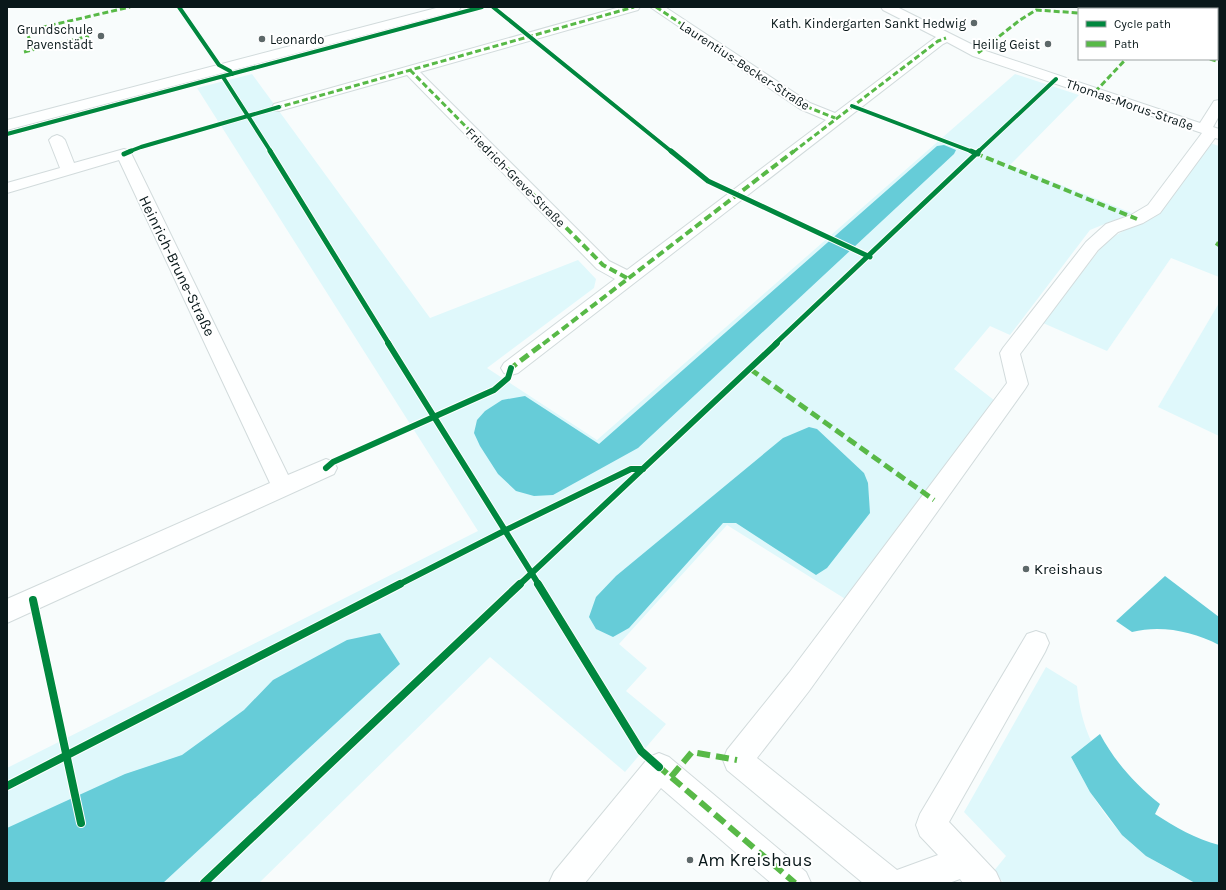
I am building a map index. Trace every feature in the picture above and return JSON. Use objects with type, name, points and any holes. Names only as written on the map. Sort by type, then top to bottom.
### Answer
[{"type":"street","points":[[7,125],[455,7]]},
{"type":"street","points":[[279,107],[634,7]]},
{"type":"street","name":"Laurentius-Becker-Straße","points":[[656,7],[805,106],[835,118]]},
{"type":"street","name":"Thomas-Morus-Straße","points":[[887,7],[978,53],[1211,132]]},
{"type":"street","points":[[511,368],[835,118],[938,41],[946,38]]},
{"type":"street","name":"Friedrich-Greve-Straße","points":[[410,70],[603,265],[627,278]]},
{"type":"street","points":[[888,883],[737,760],[804,676],[1018,384],[1010,353],[1014,347],[1092,246],[1112,228],[1137,219],[1154,208],[1211,132],[1219,104]]},
{"type":"street","points":[[57,140],[69,170]]},
{"type":"street","name":"Heinrich-Brune-Straße","points":[[7,188],[124,154],[283,487]]},
{"type":"street","points":[[7,611],[326,468]]},
{"type":"street","points":[[975,872],[931,825],[1036,643]]},
{"type":"street","points":[[565,883],[659,767],[795,883]]},
{"type":"street","points":[[903,883],[975,872]]},
{"type":"shaded area","points":[[252,74],[430,318],[578,260],[596,279],[594,288],[487,368],[597,440],[1015,74],[1079,95],[1010,165],[1132,213],[1090,230],[1010,335],[990,326],[954,369],[999,404],[847,600],[727,525],[619,644],[647,668],[626,691],[666,724],[625,772],[490,657],[259,883],[7,883],[7,768],[478,531],[197,88]]},
{"type":"shaded area","points":[[1210,143],[1219,146],[1219,277],[1171,258],[1107,351],[1043,323],[1107,240],[1155,214]]},
{"type":"shaded area","points":[[1219,303],[1219,436],[1158,407]]},
{"type":"shaded area","points":[[1046,667],[1077,686],[1082,714],[1091,741],[1071,757],[1094,798],[1113,824],[1134,846],[1153,860],[1195,883],[1004,883],[993,872],[1006,856],[964,812]]},
{"type":"water","points":[[944,145],[956,150],[954,154],[638,448],[553,495],[534,496],[516,491],[498,474],[480,446],[474,433],[477,420],[485,411],[502,400],[525,396],[599,444],[937,146]]},
{"type":"water","points":[[809,427],[817,429],[864,473],[868,483],[870,513],[827,568],[816,575],[736,523],[723,523],[629,628],[613,637],[596,629],[589,617],[596,597],[616,576],[783,438]]},
{"type":"water","points":[[1165,576],[1219,617],[1219,645],[1198,636],[1165,629],[1132,632],[1116,621]]},
{"type":"water","points":[[380,633],[400,664],[163,883],[7,883],[7,828],[125,774],[182,755],[244,710],[273,680],[347,640]]},
{"type":"water","points":[[1100,734],[1112,754],[1126,772],[1142,789],[1160,804],[1155,814],[1186,832],[1219,845],[1219,883],[1195,883],[1146,856],[1122,835],[1090,792],[1071,757]]},
{"type":"marked path","points":[[34,50],[26,31],[130,7]]},
{"type":"marked path","points":[[276,108],[634,7]]},
{"type":"marked path","points":[[656,7],[805,106],[835,118]]},
{"type":"marked path","points":[[978,53],[1020,20],[1036,10],[1078,13]]},
{"type":"marked path","points":[[24,52],[89,36]]},
{"type":"marked path","points":[[510,371],[511,368],[938,41],[946,38]]},
{"type":"marked path","points":[[1095,92],[1125,60]]},
{"type":"marked path","points":[[1213,60],[1219,62]]},
{"type":"marked path","points":[[410,70],[603,265],[627,278]]},
{"type":"marked path","points":[[975,153],[1137,219]]},
{"type":"marked path","points":[[750,369],[934,500]]},
{"type":"marked path","points":[[671,777],[692,752],[737,760]]},
{"type":"marked path","points":[[657,765],[795,883]]},
{"type":"cycle path","points":[[179,7],[219,65],[230,71],[232,74]]},
{"type":"cycle path","points":[[7,134],[482,7]]},
{"type":"cycle path","points":[[493,7],[708,181],[870,257]]},
{"type":"cycle path","points":[[223,77],[641,751],[659,767]]},
{"type":"cycle path","points":[[204,883],[1056,79]]},
{"type":"cycle path","points":[[852,106],[978,154]]},
{"type":"cycle path","points":[[124,154],[141,147],[279,107]]},
{"type":"cycle path","points":[[326,468],[333,462],[494,390],[508,378],[511,368]]},
{"type":"cycle path","points":[[7,786],[506,530],[631,469],[643,469]]},
{"type":"cycle path","points":[[33,600],[81,823]]},
{"type":"place","name":"Kath. Kindergarten Sankt Hedwig","points":[[974,23]]},
{"type":"place","name":"Grundschule Pavenstädt","points":[[101,36]]},
{"type":"place","name":"Leonardo","points":[[262,39]]},
{"type":"place","name":"Heilig Geist","points":[[1048,44]]},
{"type":"place","name":"Kreishaus","points":[[1026,569]]},
{"type":"place","name":"Am Kreishaus","points":[[690,860]]}]
